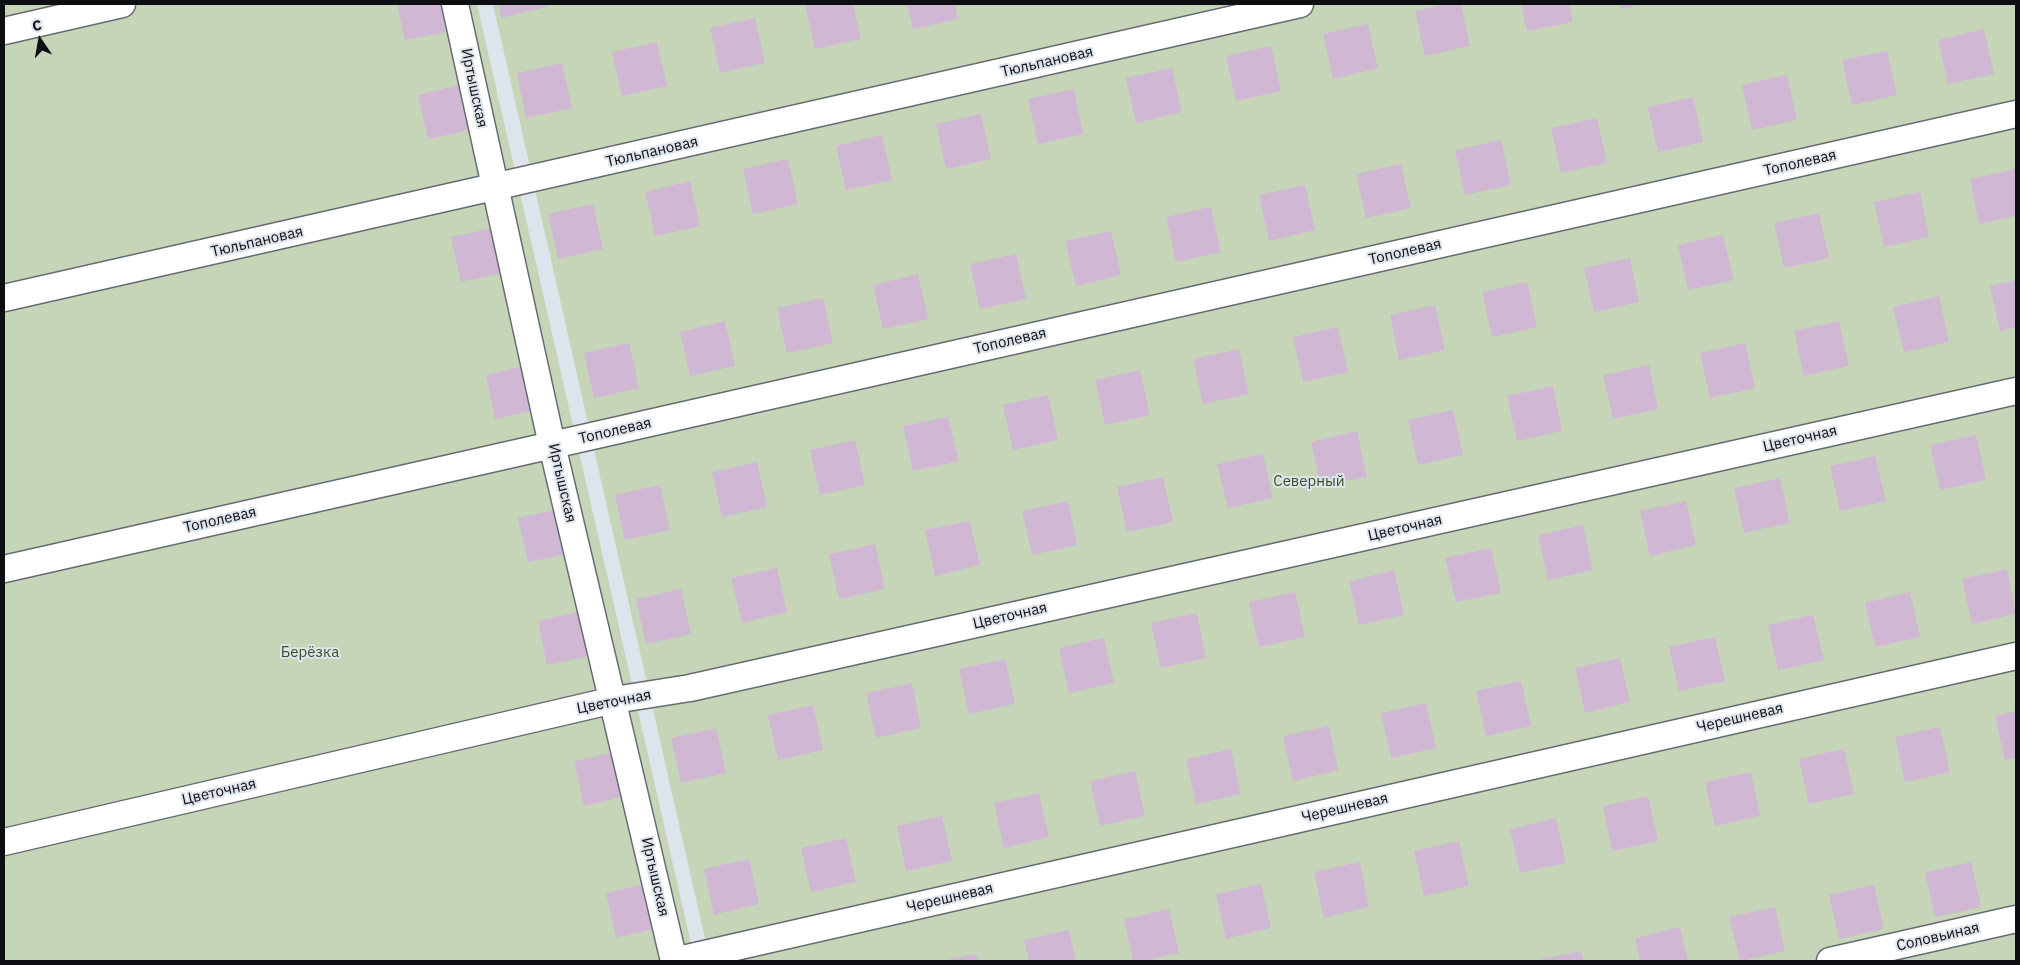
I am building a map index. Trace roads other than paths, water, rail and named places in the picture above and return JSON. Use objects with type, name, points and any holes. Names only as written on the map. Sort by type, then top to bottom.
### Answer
[{"type":"street","points":[[4,31],[122,4]]},
{"type":"street","name":"Иртышская","points":[[455,4],[552,445],[614,700],[674,961]]},
{"type":"street","name":"Тюльпановая","points":[[4,298],[496,188],[1300,4]]},
{"type":"street","name":"Тополевая","points":[[4,568],[2016,114]]},
{"type":"street","name":"Цветочная","points":[[4,842],[614,700],[700,686],[2016,391]]},
{"type":"street","name":"Черешневая","points":[[674,961],[2016,656]]},
{"type":"street","name":"Соловьиная","points":[[1830,961],[2016,919]]},
{"type":"park label","name":"Северный","points":[[1309,482]]},
{"type":"park label","name":"Берёзка","points":[[310,653]]}]
